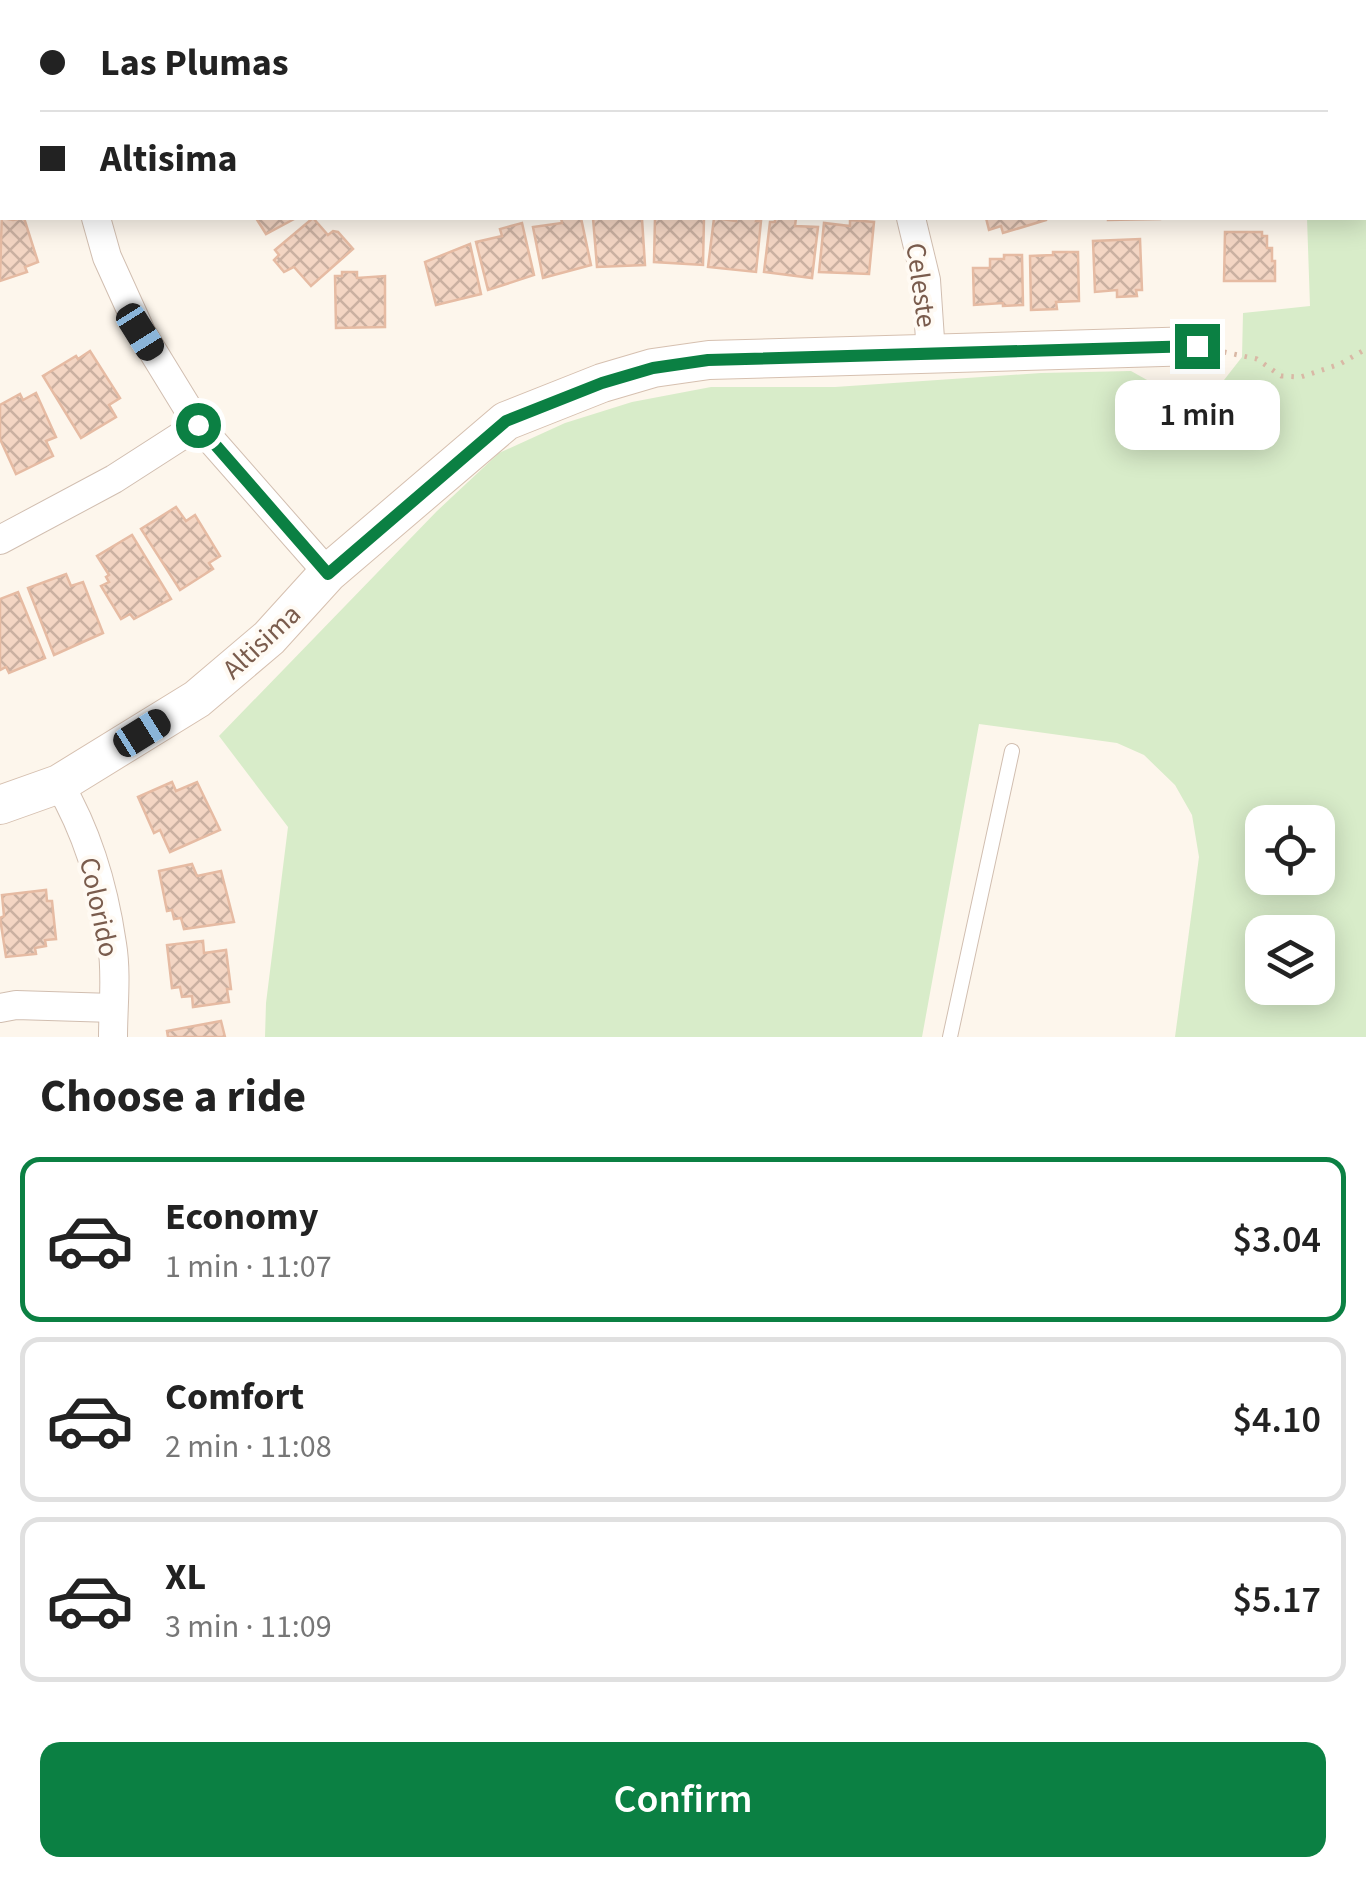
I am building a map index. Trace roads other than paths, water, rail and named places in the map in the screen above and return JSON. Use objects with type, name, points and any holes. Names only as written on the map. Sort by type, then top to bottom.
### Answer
[{"type":"street","points":[[97,220],[107,258],[140,332],[198,425],[328,574]]},
{"type":"street","name":"Celeste","points":[[911,220],[926,280],[931,354]]},
{"type":"street","name":"Altisima","points":[[0,804],[59,784],[197,699],[270,638],[328,574],[506,421],[602,383],[653,368],[708,360],[1197,346]]},
{"type":"street","points":[[0,540],[114,478],[198,425]]},
{"type":"street","name":"Colorido","points":[[59,784],[76,813],[98,878],[113,947],[113,1037]]},
{"type":"street","points":[[0,1008],[114,1008]]},
{"type":"lane","points":[[950,1037],[1012,751]]}]
